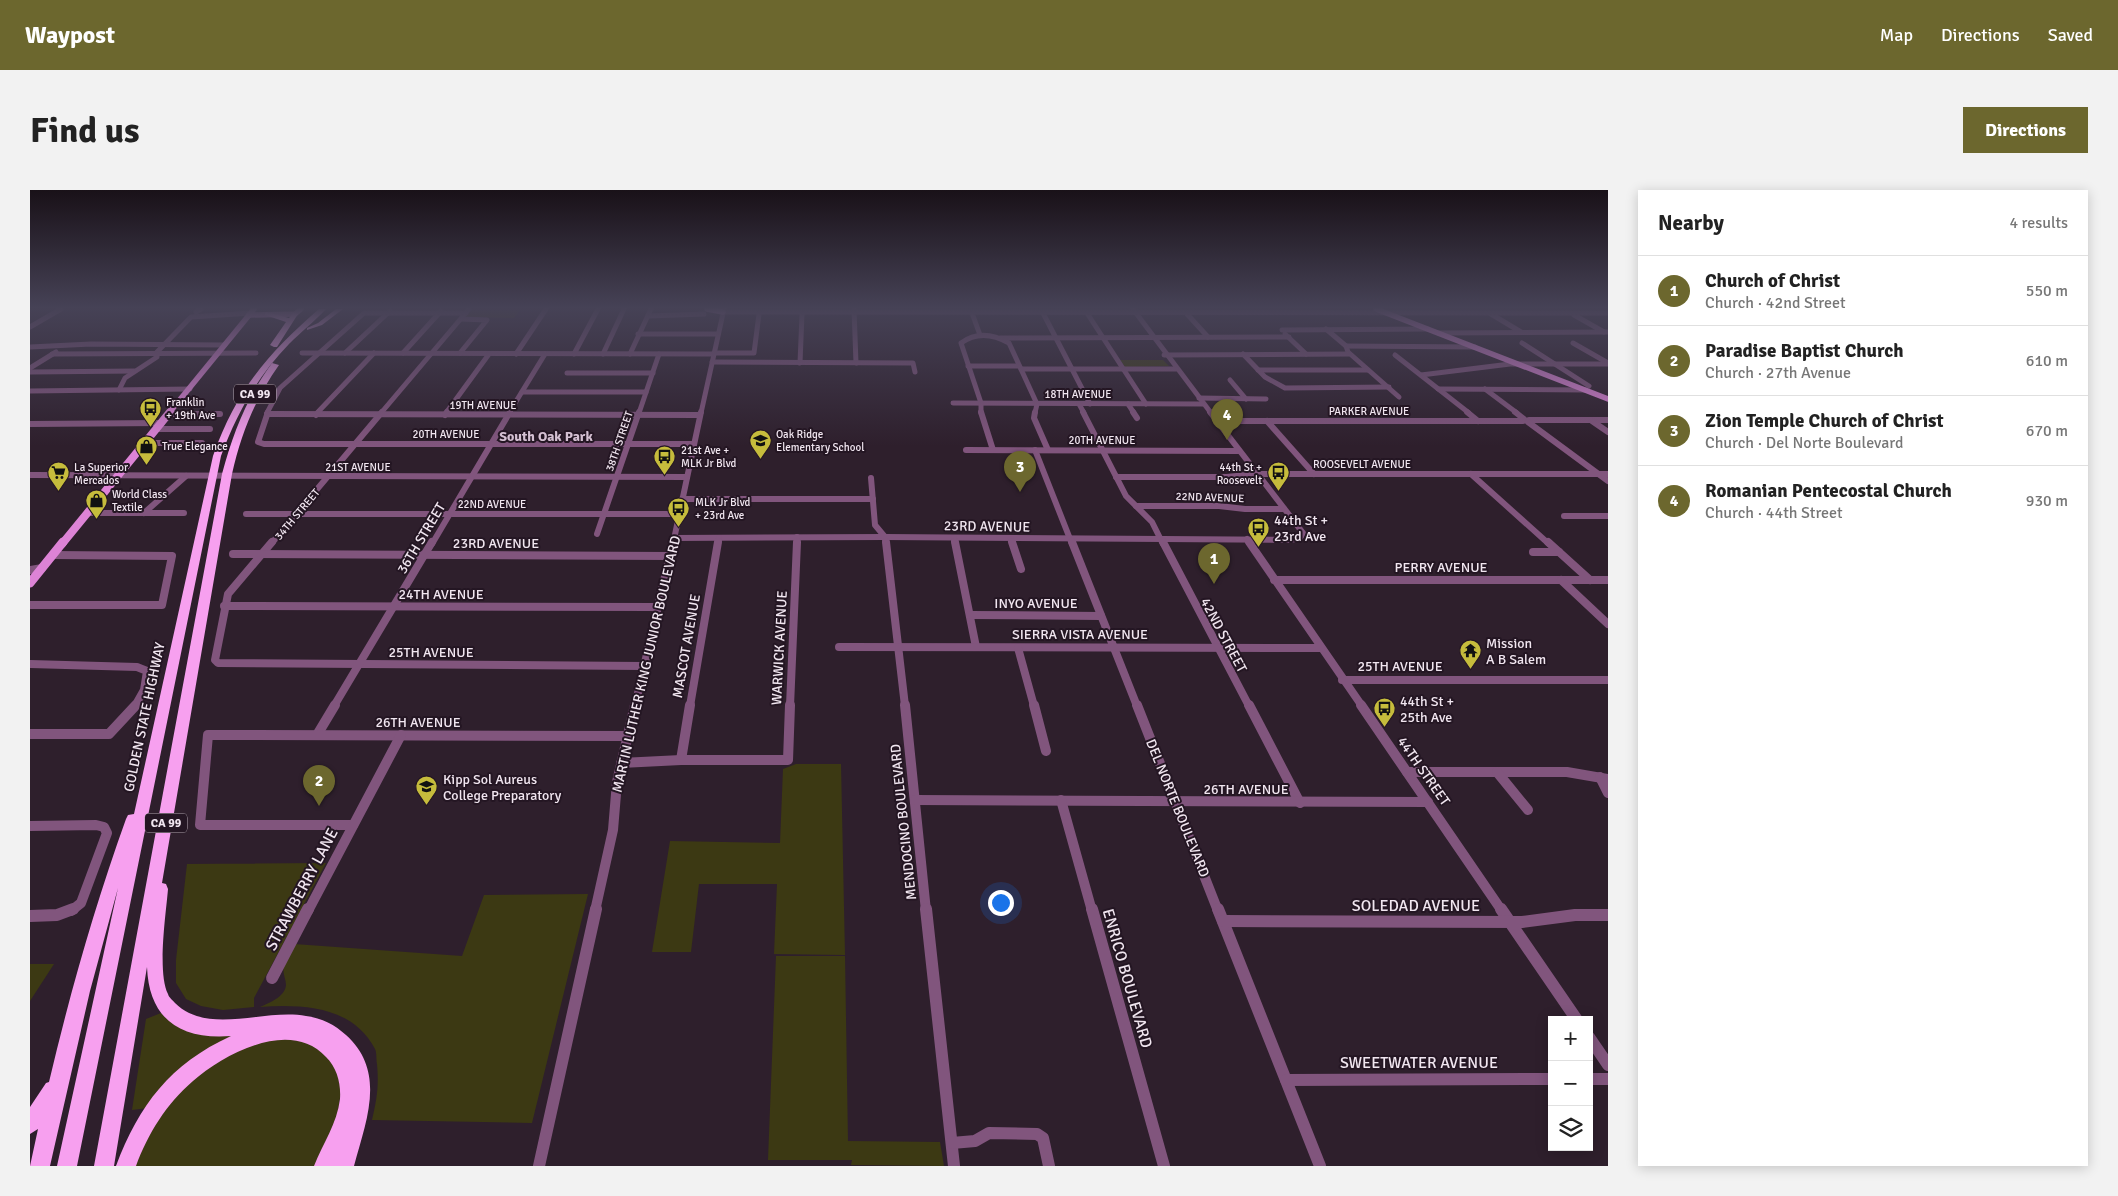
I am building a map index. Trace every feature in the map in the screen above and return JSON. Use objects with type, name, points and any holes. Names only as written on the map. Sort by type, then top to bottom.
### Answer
[{"type":"highway","points":[[258,372],[267,355]]},
{"type":"highway","name":"GOLDEN STATE HIGHWAY","points":[[104,1166],[137,973],[162,843],[220,477],[225,430],[236,407],[258,372],[274,355]]},
{"type":"highway","name":"GOLDEN STATE HIGHWAY","points":[[67,1166],[150,775],[220,477],[253,396],[283,355]]},
{"type":"highway","points":[[40,1166],[60,1076],[94,942],[124,846],[150,775]]},
{"type":"highway","points":[[162,843],[156,983],[161,1001],[174,1016],[193,1025],[217,1028],[296,1022],[322,1027],[342,1040],[355,1059],[361,1084],[358,1114],[344,1166]]},
{"type":"highway","points":[[126,1166],[132,1145],[147,1118],[168,1091],[196,1066],[227,1046],[256,1035],[284,1031],[308,1034],[330,1046],[344,1063],[350,1086],[347,1114],[336,1144],[324,1166]]},
{"type":"highway","points":[[30,1124],[46,1103],[60,1076]]},
{"type":"main road","points":[[30,583],[219,355]]},
{"type":"main road","points":[[1495,355],[1587,388],[1608,398]]},
{"type":"street","points":[[30,368],[51,355]]},
{"type":"street","points":[[119,390],[125,378],[152,362],[157,355]]},
{"type":"street","points":[[267,414],[280,388],[316,355]]},
{"type":"street","points":[[316,415],[373,355]]},
{"type":"street","name":"34TH STREET","points":[[218,663],[215,660],[224,606],[228,594],[430,355]]},
{"type":"street","points":[[445,415],[489,355]]},
{"type":"street","name":"36TH STREET","points":[[317,735],[545,355]]},
{"type":"street","name":"38TH STREET","points":[[597,534],[660,355]]},
{"type":"street","name":"MARTIN LUTHER KING JUNIOR BOULEVARD","points":[[539,1166],[614,830],[616,793],[621,763],[670,556],[714,355]]},
{"type":"street","points":[[800,355],[800,362]]},
{"type":"street","points":[[855,355],[856,362]]},
{"type":"street","points":[[965,355],[981,403],[981,414],[993,450]]},
{"type":"street","points":[[1015,355],[1036,404],[1034,418],[1048,450]]},
{"type":"street","points":[[1064,355],[1090,404]]},
{"type":"street","points":[[1114,355],[1146,404]]},
{"type":"street","points":[[1164,355],[1200,355]]},
{"type":"street","points":[[1164,355],[1302,533],[1300,538]]},
{"type":"street","points":[[1244,355],[1270,382],[1290,388],[1389,388]]},
{"type":"street","points":[[1351,355],[1399,396]]},
{"type":"street","points":[[1395,355],[1478,420]]},
{"type":"street","points":[[1541,355],[1587,388]]},
{"type":"street","points":[[1594,355],[1607,362]]},
{"type":"street","points":[[712,362],[913,363],[915,372]]},
{"type":"street","points":[[1516,363],[1553,362]]},
{"type":"street","points":[[1420,375],[1516,363],[1607,362]]},
{"type":"street","points":[[968,366],[1071,369],[1176,369]]},
{"type":"street","points":[[1258,370],[1368,370]]},
{"type":"street","points":[[30,372],[134,371]]},
{"type":"street","points":[[567,373],[653,373]]},
{"type":"street","points":[[1230,380],[1246,399]]},
{"type":"street","points":[[1438,389],[1587,388]]},
{"type":"street","points":[[30,391],[190,389]]},
{"type":"street","points":[[1484,389],[1608,481]]},
{"type":"street","points":[[522,392],[646,392]]},
{"type":"street","points":[[1199,398],[1266,398]]},
{"type":"street","name":"18TH AVENUE","points":[[954,403],[1203,404]]},
{"type":"street","name":"42ND STREET","points":[[1079,404],[1126,496],[1150,520],[1300,803]]},
{"type":"street","points":[[1128,404],[1137,418]]},
{"type":"street","points":[[169,414],[220,414]]},
{"type":"street","name":"19TH AVENUE","points":[[267,414],[700,416]]},
{"type":"street","name":"20TH AVENUE","points":[[267,414],[259,443],[694,444]]},
{"type":"street","points":[[1592,420],[1608,432]]},
{"type":"street","name":"PARKER AVENUE","points":[[1216,421],[1608,420]]},
{"type":"street","points":[[1268,421],[1314,474]]},
{"type":"street","points":[[30,424],[159,426],[210,429]]},
{"type":"street","points":[[1147,441],[1153,451]]},
{"type":"street","points":[[145,443],[202,443]]},
{"type":"street","name":"20TH AVENUE","points":[[966,450],[1239,451]]},
{"type":"street","name":"DEL NORTE BOULEVARD","points":[[1036,450],[1320,1166]]},
{"type":"street","name":"ROOSEVELT AVENUE","points":[[1116,477],[1256,474],[1608,474]]},
{"type":"street","points":[[1471,474],[1590,580]]},
{"type":"street","name":"21ST AVENUE","points":[[30,475],[687,477]]},
{"type":"street","points":[[144,513],[186,476]]},
{"type":"street","name":"MENDOCINO BOULEVARD","points":[[871,478],[875,528],[885,537],[899,647],[954,1166]]},
{"type":"street","points":[[682,499],[873,499]]},
{"type":"street","name":"22ND AVENUE","points":[[1136,506],[1212,506],[1245,509],[1284,509]]},
{"type":"street","points":[[87,513],[184,513]]},
{"type":"street","name":"22ND AVENUE","points":[[246,514],[679,514]]},
{"type":"street","points":[[1564,516],[1608,516]]},
{"type":"street","name":"WARWICK AVENUE","points":[[681,760],[788,760],[798,537]]},
{"type":"street","name":"23RD AVENUE","points":[[674,538],[885,537],[1290,540],[1300,538]]},
{"type":"street","name":"MASCOT AVENUE","points":[[681,760],[719,538]]},
{"type":"street","points":[[954,538],[976,647]]},
{"type":"street","points":[[1011,539],[1021,569]]},
{"type":"street","name":"44TH STREET","points":[[1247,540],[1574,1016]]},
{"type":"street","points":[[1533,552],[1559,552]]},
{"type":"street","name":"23RD AVENUE","points":[[233,554],[670,556]]},
{"type":"street","points":[[30,605],[162,605],[172,556],[53,555]]},
{"type":"street","points":[[30,570],[42,568]]},
{"type":"street","name":"PERRY AVENUE","points":[[1274,580],[1608,580]]},
{"type":"street","points":[[1561,580],[1608,624]]},
{"type":"street","name":"24TH AVENUE","points":[[224,606],[658,607]]},
{"type":"street","name":"INYO AVENUE","points":[[970,615],[1101,616]]},
{"type":"street","name":"SIERRA VISTA AVENUE","points":[[839,647],[1321,648]]},
{"type":"street","points":[[1018,648],[1046,751]]},
{"type":"street","name":"25TH AVENUE","points":[[218,663],[644,666]]},
{"type":"street","points":[[30,664],[92,664],[144,668],[148,676],[141,697],[129,714],[109,734],[30,734]]},
{"type":"street","name":"25TH AVENUE","points":[[1342,680],[1608,680]]},
{"type":"street","name":"26TH AVENUE","points":[[353,825],[200,825],[208,735],[628,736]]},
{"type":"street","name":"STRAWBERRY LANE","points":[[272,978],[401,735]]},
{"type":"street","points":[[621,763],[681,760]]},
{"type":"street","points":[[1407,772],[1567,772],[1604,778],[1608,793]]},
{"type":"street","points":[[1497,772],[1528,810]]},
{"type":"street","name":"26TH AVENUE","points":[[915,800],[1428,802]]},
{"type":"street","name":"ENRICO BOULEVARD","points":[[1061,800],[1164,1166]]},
{"type":"street","points":[[30,826],[96,825],[104,827],[107,833],[84,896],[76,908],[62,915],[30,916]]},
{"type":"street","name":"SOLEDAD AVENUE","points":[[1223,921],[1522,922],[1575,915],[1608,915]]},
{"type":"street","points":[[1593,1043],[1608,1065]]},
{"type":"street","name":"SWEETWATER AVENUE","points":[[1286,1080],[1548,1079]]},
{"type":"street","points":[[1593,1079],[1608,1079]]},
{"type":"street","points":[[952,1143],[975,1141],[989,1133],[1036,1134],[1043,1138],[1049,1166]]},
{"type":"shaded area","points":[[1120,360],[1163,360],[1169,366],[1125,367]]},
{"type":"shaded area","points":[[796,764],[841,764],[845,955],[774,954],[777,884],[699,884],[691,952],[652,952],[670,841],[780,843],[783,769]]},
{"type":"shaded area","points":[[326,863],[254,998],[254,1007],[223,1010],[201,1006],[186,999],[176,983],[176,960],[187,864]]},
{"type":"shaded area","points":[[588,894],[532,1123],[372,1120],[378,1086],[378,1072],[375,1049],[365,1035],[354,1024],[340,1016],[325,1011],[293,1006],[260,1007],[268,1004],[283,993],[286,985],[283,971],[284,966],[294,944],[462,956],[484,895]]},
{"type":"shaded area","points":[[776,956],[845,956],[848,1141],[940,1142],[944,1166],[851,1165],[852,1160],[768,1160]]},
{"type":"shaded area","points":[[30,964],[54,964],[30,1001]]},
{"type":"shaded area","points":[[161,1013],[170,1021],[238,1030],[235,1038],[148,1108],[132,1110],[146,1019]]},
{"type":"shaded area","points":[[268,1036],[310,1041],[337,1065],[341,1090],[337,1120],[315,1166],[131,1166],[143,1135],[202,1066]]},
{"type":"place","name":"Franklin + 19th Ave","points":[[150,427]]},
{"type":"place","name":"Romanian Pentecostal Church","points":[[1227,440]]},
{"type":"place","name":"Oak Ridge Elementary School","points":[[760,459]]},
{"type":"place","name":"True Elegance","points":[[146,465]]},
{"type":"place","name":"21st Ave + MLK Jr Blvd","points":[[665,475]]},
{"type":"place","name":"La Superior Mercados","points":[[58,492]]},
{"type":"place","name":"Zion Temple Church of Christ","points":[[1020,492]]},
{"type":"place","name":"44th St + Roosevelt","points":[[1278,492]]},
{"type":"place","name":"World Class Textile","points":[[96,519]]},
{"type":"place","name":"MLK Jr Blvd + 23rd Ave","points":[[679,527]]},
{"type":"place","name":"44th St + 23rd Ave","points":[[1258,547]]},
{"type":"place","name":"Church of Christ","points":[[1214,584]]},
{"type":"place","name":"Mission A B Salem","points":[[1470,670]]},
{"type":"place","name":"44th St + 25th Ave","points":[[1384,728]]},
{"type":"place","name":"Paradise Baptist Church","points":[[319,806]]},
{"type":"place","name":"Kipp Sol Aureus College Preparatory","points":[[427,806]]},
{"type":"district","name":"South Oak Park","points":[[546,436]]}]
